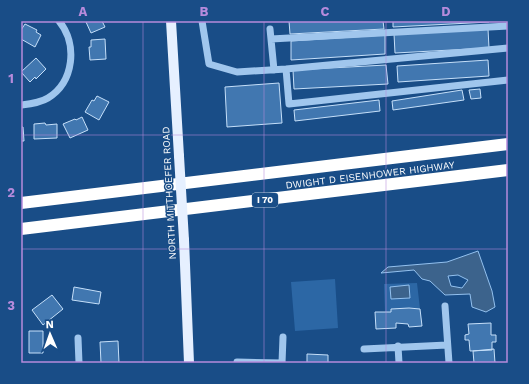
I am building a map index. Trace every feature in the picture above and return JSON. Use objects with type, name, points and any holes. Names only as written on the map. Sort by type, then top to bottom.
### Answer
[{"type":"highway","name":"DWIGHT D EISENHOWER HIGHWAY","points":[[21,203],[508,144]]},
{"type":"highway","name":"DWIGHT D EISENHOWER HIGHWAY","points":[[21,229],[508,170]]},
{"type":"main road","name":"NORTH MITTHOEFER ROAD","points":[[171,21],[184,240],[189,363]]},
{"type":"street","points":[[21,105],[40,102],[54,93],[65,80],[71,59],[69,38],[59,21]]},
{"type":"street","points":[[202,21],[209,64],[237,72],[286,69],[508,48]]},
{"type":"street","points":[[271,39],[508,26]]},
{"type":"street","points":[[270,29],[274,70]]},
{"type":"street","points":[[286,69],[289,104],[508,80]]},
{"type":"street","points":[[445,306],[448,363]]},
{"type":"street","points":[[237,362],[282,363],[283,337]]},
{"type":"street","points":[[78,338],[79,363]]},
{"type":"street","points":[[364,349],[398,346],[447,345]]},
{"type":"street","points":[[398,346],[399,363]]},
{"type":"shaded area","points":[[478,251],[492,291],[495,307],[486,312],[472,307],[470,294],[445,295],[430,281],[422,279],[414,270],[381,273],[388,267],[447,262]],"holes":[[[458,275],[468,280],[462,288],[451,286],[448,276]]]},
{"type":"shaded area","points":[[335,279],[338,328],[295,331],[291,282]]},
{"type":"shaded area","points":[[417,283],[420,309],[385,312],[384,284]]},
{"type":"shaded area","points":[[409,285],[410,298],[391,299],[390,287]]},
{"type":"building","points":[[102,21],[105,27],[91,33],[86,22]]},
{"type":"building","points":[[289,21],[383,21],[384,29],[290,34]]},
{"type":"building","points":[[393,21],[489,21],[489,22],[393,27]]},
{"type":"building","points":[[25,24],[37,30],[36,32],[41,35],[35,47],[21,39],[21,30]]},
{"type":"building","points":[[488,29],[489,48],[395,53],[394,34]]},
{"type":"building","points":[[385,35],[385,54],[291,60],[291,41]]},
{"type":"building","points":[[105,39],[106,59],[90,60],[89,47],[91,47],[91,40]]},
{"type":"building","points":[[36,58],[46,69],[36,79],[35,77],[30,82],[21,72]]},
{"type":"building","points":[[488,60],[489,76],[398,82],[397,66]]},
{"type":"building","points":[[386,65],[388,84],[294,89],[293,70]]},
{"type":"building","points":[[279,83],[282,123],[227,127],[225,87]]},
{"type":"building","points":[[480,89],[481,98],[471,99],[469,90]]},
{"type":"building","points":[[462,90],[464,100],[393,110],[392,101]]},
{"type":"building","points":[[97,96],[109,102],[99,120],[85,112],[92,100],[94,101]]},
{"type":"building","points":[[379,100],[380,111],[295,121],[294,110]]},
{"type":"building","points":[[82,117],[88,130],[70,138],[63,124]]},
{"type":"building","points":[[45,123],[46,125],[57,124],[57,138],[34,139],[34,124]]},
{"type":"building","points":[[21,127],[23,127],[24,141],[21,141]]},
{"type":"building","points":[[74,287],[101,292],[99,304],[72,300]]},
{"type":"building","points":[[52,295],[63,309],[43,325],[32,310]]},
{"type":"building","points":[[391,309],[420,309],[422,326],[409,327],[408,324],[396,323],[396,328],[376,329],[375,312],[391,312]]},
{"type":"building","points":[[491,323],[491,335],[496,335],[496,342],[492,342],[492,350],[470,351],[469,340],[465,340],[465,335],[469,334],[468,324]]},
{"type":"building","points":[[29,331],[43,331],[43,353],[29,353]]},
{"type":"building","points":[[118,341],[119,363],[101,363],[100,342]]},
{"type":"building","points":[[494,349],[495,363],[474,363],[473,351]]},
{"type":"building","points":[[307,354],[328,355],[328,363],[307,363]]}]
